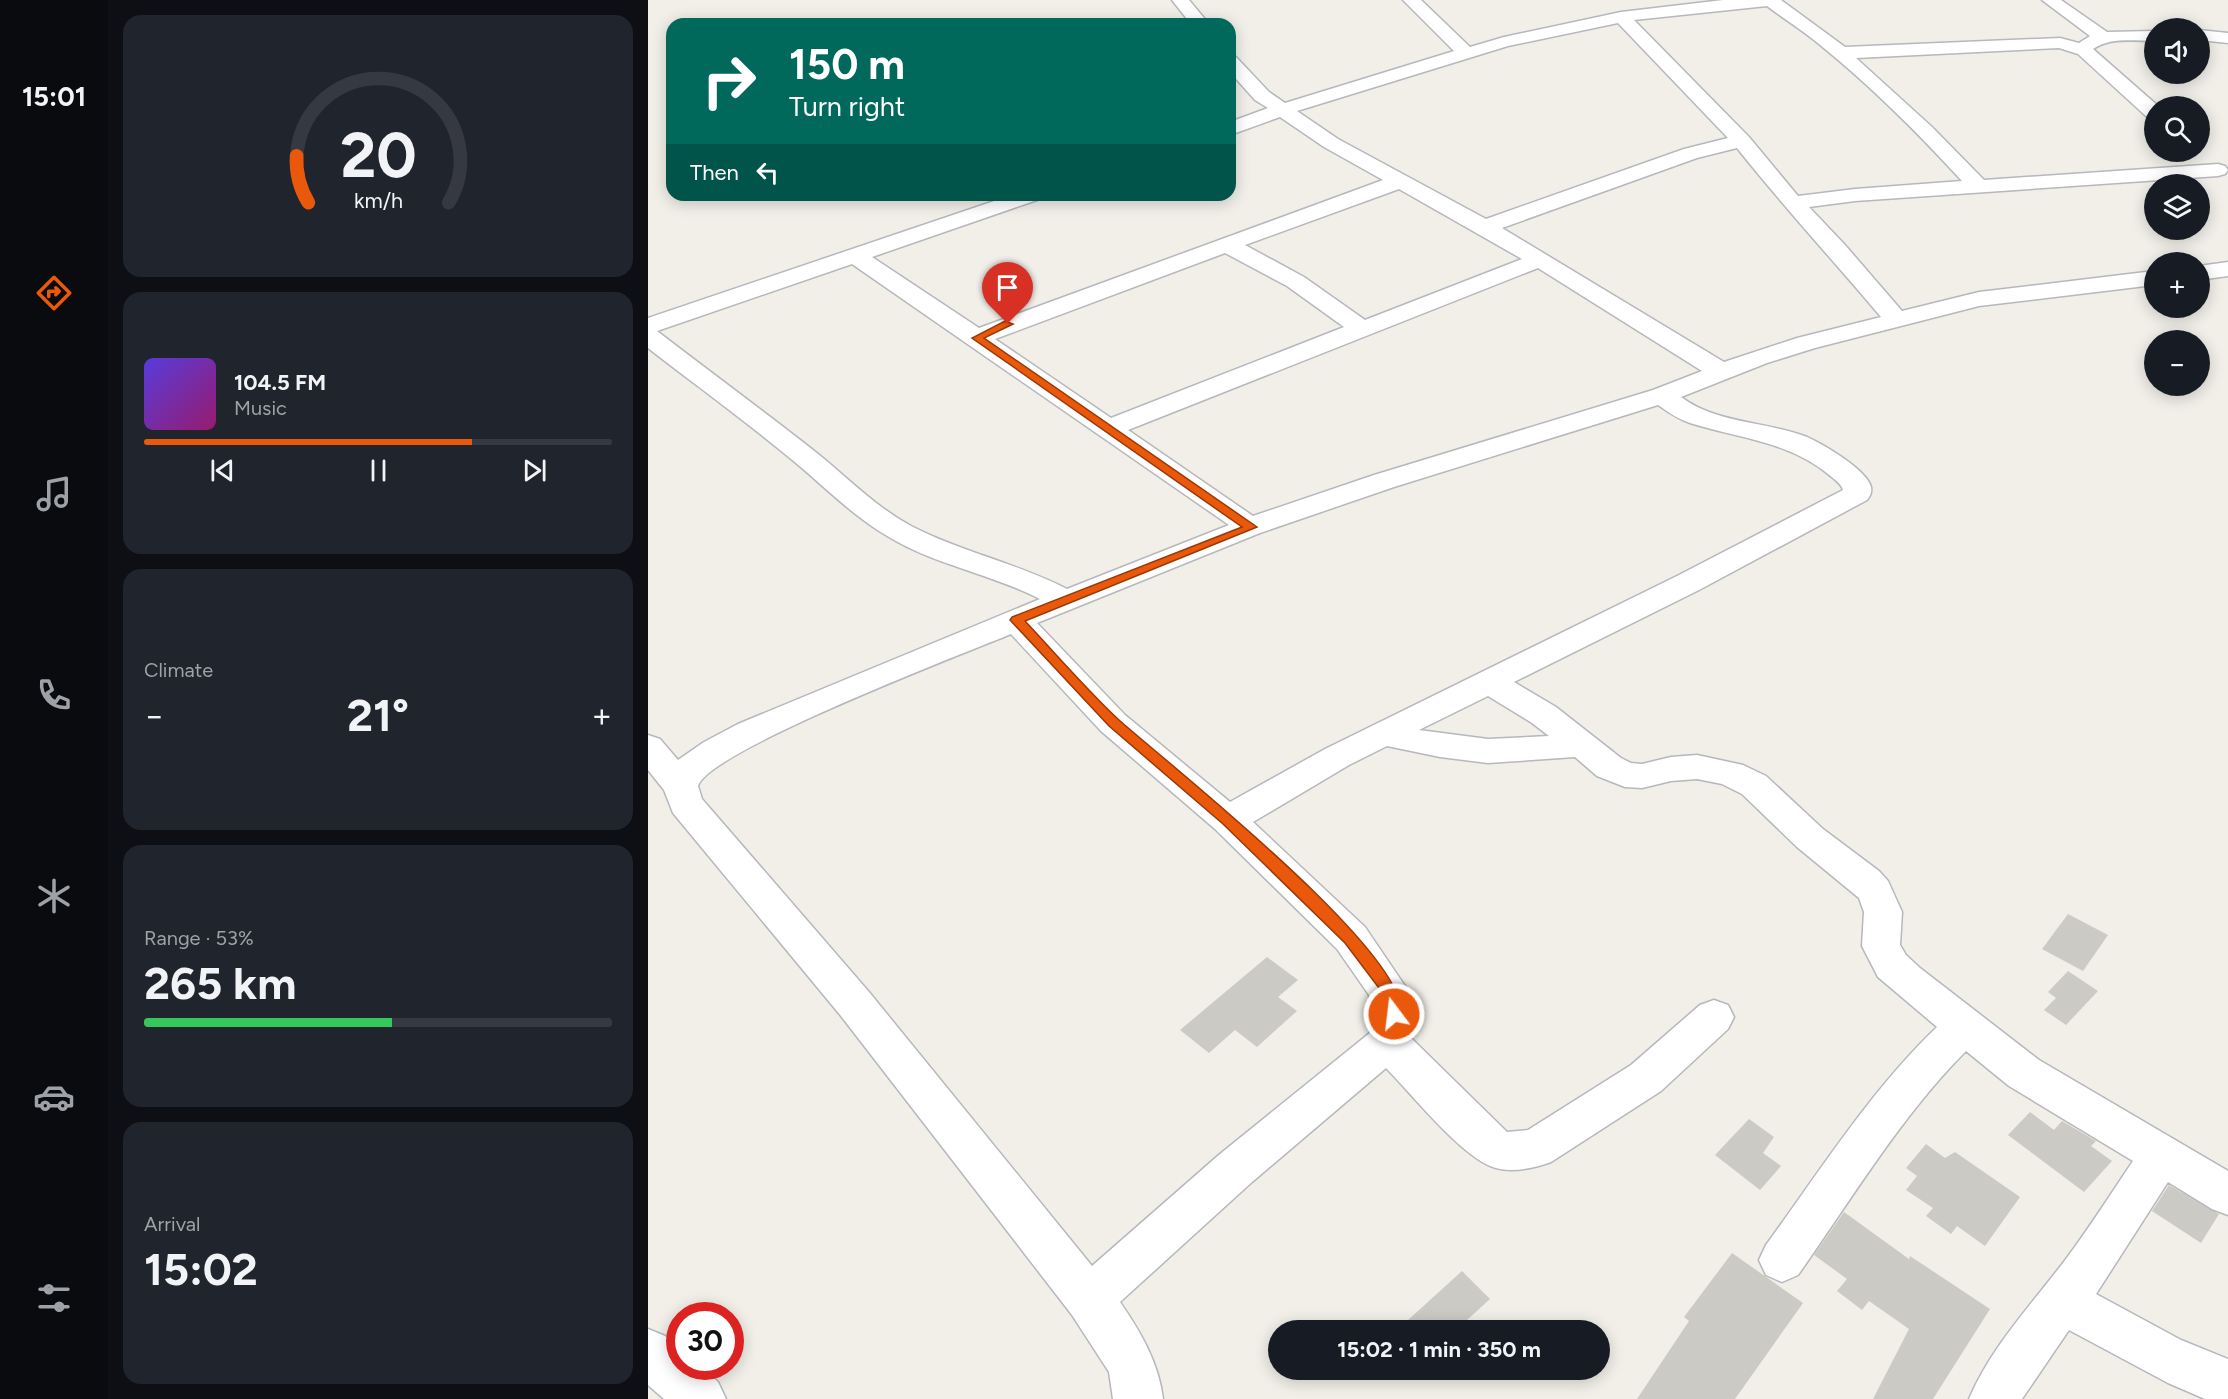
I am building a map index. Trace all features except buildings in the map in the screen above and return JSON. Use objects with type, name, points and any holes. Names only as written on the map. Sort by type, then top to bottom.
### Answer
[{"type":"street","points":[[1180,0],[1195,18]]},
{"type":"street","points":[[1411,0],[1465,52]]},
{"type":"street","points":[[1236,127],[1281,110],[1465,52],[1540,33],[1672,9],[1771,0],[1839,53],[1941,144],[1979,187]]},
{"type":"street","points":[[2050,0],[2104,38]]},
{"type":"street","points":[[1621,17],[1742,141],[1792,203],[1837,250],[1896,320]]},
{"type":"street","points":[[2082,50],[2091,43],[2104,38],[2144,36]]},
{"type":"street","points":[[2210,36],[2227,38]]},
{"type":"street","points":[[1839,53],[2051,42],[2082,50],[2144,104]]},
{"type":"street","points":[[1236,68],[1262,96],[1331,143],[1484,227],[1642,320],[1722,372]]},
{"type":"street","points":[[1484,227],[1691,153],[1742,141]]},
{"type":"street","points":[[2208,162],[2223,175]]},
{"type":"street","points":[[1792,203],[1855,195],[2223,175]]},
{"type":"street","points":[[977,338],[1008,324],[1401,181]]},
{"type":"street","points":[[648,326],[1015,201]]},
{"type":"street","points":[[1225,244],[1256,258],[1343,313],[1360,328]]},
{"type":"street","points":[[854,255],[1251,527]]},
{"type":"street","points":[[1108,428],[1539,260]]},
{"type":"street","points":[[2210,271],[2228,269]]},
{"type":"street","points":[[680,786],[683,776],[693,765],[750,732],[813,703],[1251,527],[1384,481],[1662,395],[1806,343],[1990,297],[2144,279]]},
{"type":"street","points":[[648,336],[806,458],[843,491],[899,531],[933,547],[1027,580],[1066,600]]},
{"type":"street","points":[[1228,820],[1337,757],[1756,549],[1857,494],[1857,486],[1851,479],[1806,447],[1780,437],[1698,417],[1682,410],[1662,395]]},
{"type":"street","points":[[1016,620],[1113,723],[1228,820],[1351,938],[1385,984],[1394,1014],[1388,1042],[1236,1168],[1089,1299]]},
{"type":"street","points":[[1490,682],[1544,715],[1609,767],[1625,775],[1642,776],[1671,769],[1697,767],[1731,774],[1754,784],[1810,838],[1866,881],[1875,891],[1883,912],[1880,942],[1886,957],[1906,979],[2024,1072],[2228,1195]]},
{"type":"street","points":[[1383,734],[1442,746],[1477,750],[1544,749],[1582,744]]},
{"type":"street","points":[[648,747],[680,786],[686,804],[855,1004],[1089,1299],[1117,1337],[1137,1382],[1138,1399]]},
{"type":"street","points":[[1388,1042],[1496,1149],[1508,1151],[1536,1148],[1627,1091],[1646,1078],[1714,1017]]},
{"type":"street","points":[[1782,1260],[1887,1114],[1932,1058],[1965,1026]]},
{"type":"street","points":[[1994,1399],[2095,1257],[2161,1155]]},
{"type":"street","points":[[2063,1301],[2138,1344],[2197,1373],[2228,1383]]},
{"type":"street","points":[[648,1353],[701,1399]]},
{"type":"route","points":[[1008,324],[977,338],[1251,527],[1016,620],[1113,723],[1228,820],[1351,938],[1385,984],[1394,1014]]}]
